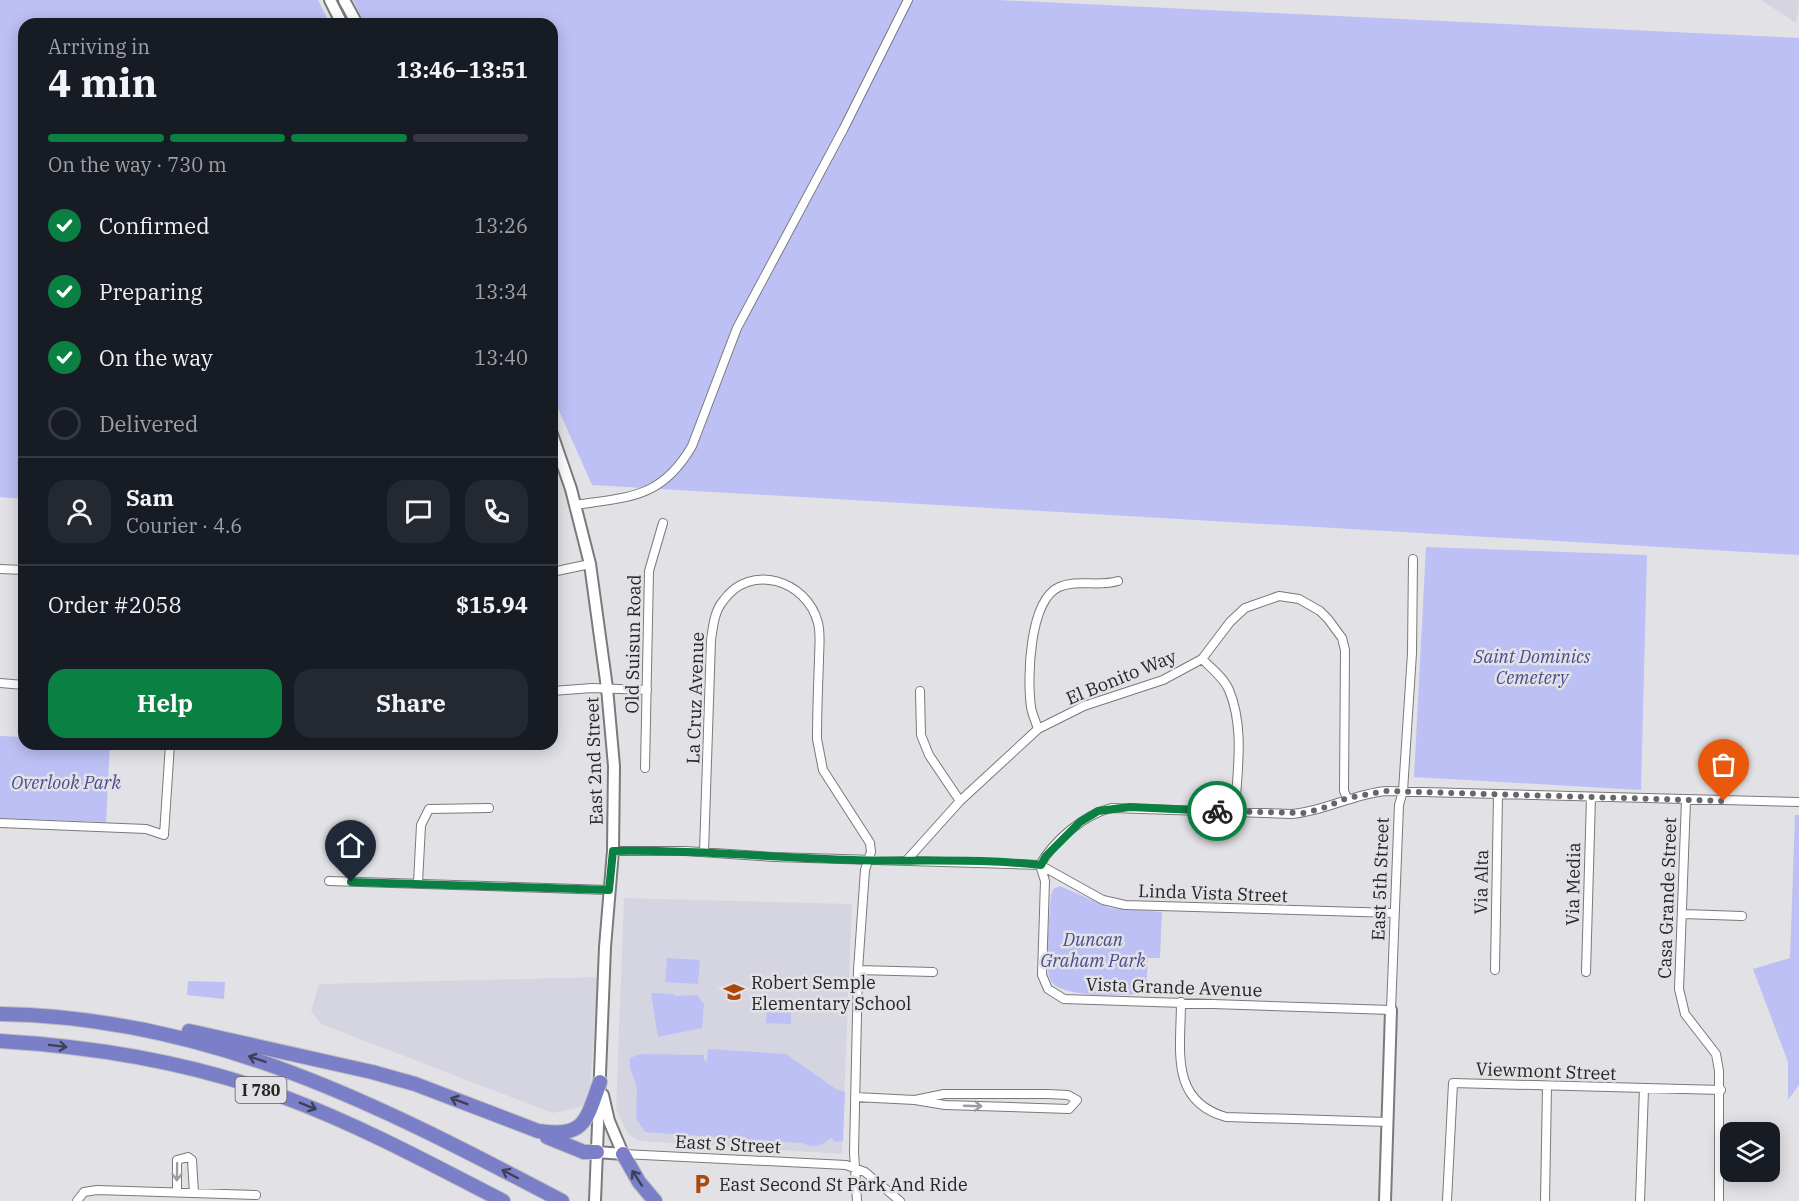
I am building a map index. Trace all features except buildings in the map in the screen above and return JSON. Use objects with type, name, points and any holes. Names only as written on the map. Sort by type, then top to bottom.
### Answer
[{"type":"highway","name":"I 780","points":[[0,1014],[91,1021],[203,1044],[327,1085],[431,1133],[562,1201]]},
{"type":"highway","points":[[91,1021],[139,1023],[197,1033],[372,1072],[415,1084],[538,1131],[559,1134],[579,1129],[590,1112],[600,1082]]},
{"type":"highway","name":"I 780","points":[[0,1041],[85,1049],[153,1060],[200,1071],[276,1094],[386,1141],[503,1201]]},
{"type":"highway","points":[[538,1131],[546,1137],[584,1152],[597,1152]]},
{"type":"highway","points":[[623,1154],[639,1182],[655,1201]]},
{"type":"main road","points":[[330,0],[339,18]]},
{"type":"main road","points":[[344,0],[354,18]]},
{"type":"main road","name":"East 2nd Street","points":[[558,453],[575,505],[590,564],[607,688],[614,766],[613,851],[609,890],[595,1201]]},
{"type":"main road","name":"East 5th Street","points":[[1385,1201],[1391,1010]]},
{"type":"main road","points":[[600,1082],[609,1121],[623,1154]]},
{"type":"main road","name":"East S Street","points":[[597,1152],[623,1154]]},
{"type":"street","points":[[575,505],[636,495],[667,479],[680,467],[702,424],[737,328],[839,138],[908,0]]},
{"type":"street","name":"Old Suisun Road","points":[[645,768],[649,571],[663,523]]},
{"type":"street","name":"East 5th Street","points":[[1391,1010],[1399,805],[1403,791],[1412,662],[1413,559]]},
{"type":"street","points":[[558,571],[590,564]]},
{"type":"street","points":[[0,569],[18,570]]},
{"type":"street","name":"La Cruz Avenue","points":[[704,852],[711,640],[715,616],[722,601],[732,590],[747,581],[764,579],[781,582],[794,587],[814,612],[819,633],[817,739],[819,755],[830,783],[868,838],[871,852],[865,870],[858,970],[854,1152],[857,1201]]},
{"type":"street","points":[[1038,729],[1031,707],[1032,647],[1036,616],[1042,603],[1057,588],[1067,585],[1107,585],[1118,581]]},
{"type":"street","name":"El Bonito Way","points":[[907,861],[960,801],[1038,729],[1084,706],[1163,680],[1202,659],[1230,622],[1245,608],[1279,596],[1299,599],[1320,611],[1342,638],[1345,650],[1344,791],[1347,798]]},
{"type":"street","points":[[1202,659],[1223,680],[1235,711],[1238,737],[1235,812]]},
{"type":"street","points":[[0,684],[18,685]]},
{"type":"street","points":[[558,691],[607,688],[647,690]]},
{"type":"street","points":[[920,691],[921,735],[929,755],[960,801]]},
{"type":"street","points":[[0,824],[146,829],[164,835],[170,750]]},
{"type":"street","points":[[613,851],[704,852],[774,857],[1041,865],[1046,856],[1080,822],[1098,811],[1130,807],[1303,813],[1367,793],[1403,791],[1799,802]]},
{"type":"street","name":"Via Alta","points":[[1495,970],[1498,795]]},
{"type":"street","name":"Via Media","points":[[1586,972],[1591,797]]},
{"type":"street","name":"Casa Grande Street","points":[[1686,800],[1679,989],[1685,1014],[1716,1054],[1720,1090],[1719,1201]]},
{"type":"street","points":[[418,884],[421,825],[429,809],[489,808]]},
{"type":"street","name":"Linda Vista Street","points":[[1041,865],[1103,900],[1125,905],[1394,913]]},
{"type":"street","name":"Vista Grande Avenue","points":[[1041,865],[1045,881],[1042,975],[1048,988],[1064,999],[1391,1010]]},
{"type":"street","points":[[329,881],[609,890]]},
{"type":"street","points":[[1683,914],[1742,916]]},
{"type":"street","points":[[858,970],[933,972]]},
{"type":"street","points":[[1181,1002],[1183,1079],[1196,1101],[1208,1111],[1226,1118],[1388,1122]]},
{"type":"street","name":"Viewmont Street","points":[[1447,1201],[1453,1083],[1720,1090]]},
{"type":"street","points":[[1545,1201],[1547,1086]]},
{"type":"street","points":[[1640,1201],[1644,1089]]},
{"type":"street","points":[[855,1097],[915,1100],[945,1106],[1069,1109],[1077,1100],[1068,1095],[1048,1094],[944,1094],[915,1100]]},
{"type":"street","name":"East S Street","points":[[623,1154],[846,1165],[856,1169]]},
{"type":"street","points":[[177,1192],[177,1160],[188,1157],[192,1160],[194,1192]]},
{"type":"street","points":[[856,1169],[865,1172],[900,1201]]},
{"type":"street","points":[[77,1201],[84,1192],[97,1190],[256,1194]]},
{"type":"shaded area","points":[[1761,0],[1799,0],[1796,23]]},
{"type":"shaded area","name":"Robert Semple Elementary School","points":[[624,898],[852,904],[842,1154],[639,1141],[628,1134],[616,1109]]},
{"type":"shaded area","points":[[598,977],[589,1102],[578,1108],[552,1113],[321,1024],[311,1011],[319,984]]},
{"type":"green space","points":[[0,0],[318,0],[327,18],[18,18],[18,498],[0,497]]},
{"type":"green space","points":[[353,0],[999,0],[1799,38],[1799,555],[592,485],[558,408],[558,18],[362,18]]},
{"type":"green space","name":"Saint Dominics Cemetery","points":[[1426,547],[1647,555],[1641,790],[1414,777]]},
{"type":"green space","name":"Overlook Park","points":[[0,736],[18,737],[18,750],[110,750],[106,822],[0,818]]},
{"type":"green space","points":[[1795,815],[1799,815],[1799,1085],[1788,1100],[1788,1062],[1753,969],[1790,958]]},
{"type":"green space","name":"Duncan Graham Park","points":[[1060,886],[1110,908],[1162,912],[1160,958],[1148,958],[1146,994],[1079,993],[1056,986],[1050,979],[1047,951],[1051,895],[1053,889]]},
{"type":"green space","points":[[667,958],[700,960],[698,984],[665,982]]},
{"type":"green space","points":[[188,981],[225,982],[224,999],[187,995]]},
{"type":"green space","points":[[651,993],[676,996],[697,995],[704,1004],[702,1028],[658,1037]]},
{"type":"green space","points":[[767,1004],[791,1005],[791,1024],[766,1023]]},
{"type":"green space","points":[[708,1049],[786,1054],[836,1089],[845,1092],[843,1141],[835,1142],[831,1138],[821,1145],[810,1146],[802,1143],[645,1132],[636,1118],[637,1088],[630,1068],[630,1058],[640,1054],[704,1055],[704,1060],[707,1061]]},
{"type":"way so far","points":[[1217,811],[1303,813],[1321,809],[1347,798],[1386,791],[1724,801]]},
{"type":"place","name":"Robert Semple Elementary School","points":[[734,992]]},
{"type":"place","name":"East Second St Park And Ride","points":[[702,1184]]},
{"type":"route","points":[[351,882],[609,890],[613,851],[685,850],[774,857],[1041,865],[1046,856],[1080,822],[1098,811],[1130,807],[1217,811]]}]
